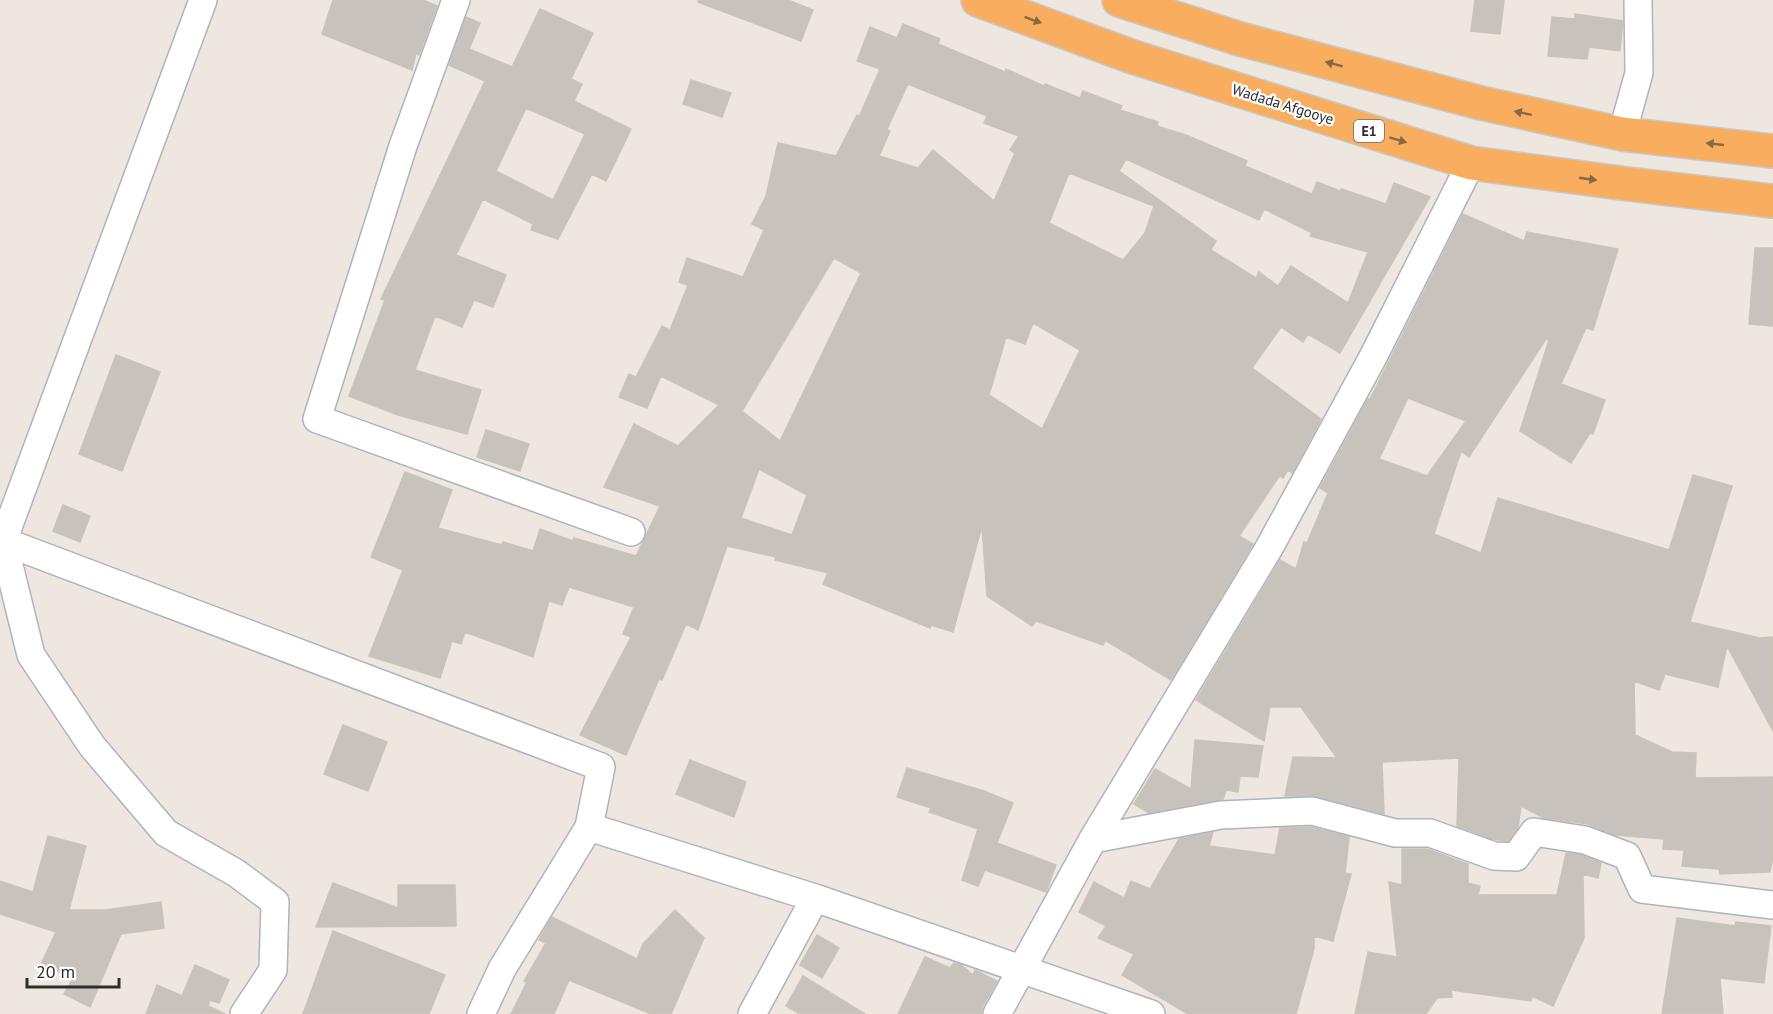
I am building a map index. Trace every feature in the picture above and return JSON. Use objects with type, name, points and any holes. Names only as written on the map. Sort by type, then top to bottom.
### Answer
[{"type":"highway","name":"Wadada Afgooye","points":[[978,0],[1133,57],[1471,162],[1773,201]]},
{"type":"highway","points":[[1119,0],[1263,45],[1481,103],[1622,134],[1773,151]]},
{"type":"street","points":[[203,0],[1,543],[31,655],[92,746],[166,833],[236,873],[275,902],[273,970],[244,1014]]},
{"type":"street","points":[[456,0],[403,146],[316,419],[631,532]]},
{"type":"street","points":[[1622,134],[1639,73],[1638,0]]},
{"type":"street","points":[[997,1014],[1094,839],[1269,548],[1373,357],[1471,162]]},
{"type":"street","points":[[1,543],[601,767],[589,827],[502,969],[481,1014]]},
{"type":"street","points":[[1094,839],[1221,815],[1312,810],[1395,833],[1430,833],[1494,856],[1516,857],[1534,832],[1585,840],[1627,856],[1642,889],[1773,905]]},
{"type":"street","points":[[589,827],[815,898],[1151,1014]]},
{"type":"street","points":[[752,1014],[815,898]]},
{"type":"building","points":[[333,0],[423,0],[437,6],[419,55],[416,53],[412,70],[322,34]]},
{"type":"building","points":[[699,0],[788,0],[813,10],[801,41],[698,2]]},
{"type":"building","points":[[1475,0],[1504,0],[1500,34],[1471,31]]},
{"type":"building","points":[[540,9],[593,33],[571,79],[582,84],[574,101],[631,129],[606,181],[592,174],[558,239],[531,230],[533,224],[483,199],[456,255],[506,275],[493,307],[474,300],[462,327],[435,316],[415,370],[481,390],[467,434],[398,415],[349,396],[385,300],[381,299],[485,81],[449,65],[466,17],[480,23],[469,49],[512,67]],"holes":[[[526,108],[585,134],[553,200],[496,171]]]},
{"type":"building","points":[[1575,14],[1623,21],[1620,51],[1589,47],[1587,59],[1548,56],[1552,17],[1575,19]]},
{"type":"building","points":[[903,24],[940,39],[938,44],[1005,72],[1006,69],[1044,86],[1045,84],[1080,98],[1083,91],[1122,106],[1120,110],[1158,122],[1157,126],[1186,135],[1247,161],[1245,166],[1312,194],[1317,182],[1386,204],[1394,183],[1430,197],[1340,353],[1308,334],[1303,342],[1281,327],[1252,368],[1321,419],[1292,473],[1288,470],[1283,478],[1280,475],[1239,536],[1253,544],[1171,680],[1105,640],[1103,645],[1036,621],[1032,626],[987,596],[982,526],[953,632],[931,625],[930,628],[823,584],[828,573],[775,560],[776,557],[727,546],[698,630],[686,624],[626,755],[580,735],[631,637],[623,634],[634,607],[569,587],[562,605],[549,601],[533,657],[465,632],[461,644],[452,641],[440,678],[369,656],[403,570],[371,557],[405,472],[452,490],[438,528],[533,551],[540,529],[573,541],[574,538],[636,556],[660,506],[604,487],[634,424],[678,446],[719,405],[661,376],[647,408],[619,397],[629,374],[636,377],[662,326],[670,330],[688,285],[679,282],[687,258],[743,277],[764,230],[752,224],[766,196],[778,143],[836,156],[857,115],[859,117],[880,69],[857,61],[870,27],[897,38]],"holes":[[[908,84],[987,116],[984,123],[1019,136],[1010,150],[1015,153],[994,201],[933,150],[918,168],[879,156],[890,131],[887,129]],[[1126,159],[1259,220],[1264,209],[1312,233],[1310,236],[1368,252],[1348,303],[1291,266],[1278,286],[1259,272],[1256,278],[1211,250],[1216,241],[1119,171]],[[1069,173],[1154,206],[1145,233],[1123,260],[1049,223]],[[834,258],[861,273],[780,441],[742,411]],[[1033,323],[1080,350],[1042,429],[989,395],[1006,337],[1025,344]],[[759,469],[807,495],[792,535],[741,518]]]},
{"type":"building","points":[[691,80],[731,93],[722,117],[683,104]]},
{"type":"building","points":[[1463,214],[1524,241],[1527,232],[1618,249],[1593,330],[1586,328],[1561,384],[1605,400],[1593,434],[1590,433],[1571,463],[1520,431],[1549,340],[1546,339],[1469,457],[1461,451],[1434,534],[1481,553],[1498,498],[1669,550],[1693,475],[1732,486],[1690,622],[1760,638],[1773,637],[1773,731],[1727,646],[1718,687],[1665,674],[1659,690],[1634,681],[1635,735],[1672,752],[1696,753],[1695,778],[1773,777],[1773,857],[1770,872],[1720,874],[1719,869],[1682,866],[1684,850],[1663,849],[1664,839],[1615,835],[1588,824],[1544,818],[1521,806],[1518,828],[1508,841],[1492,839],[1457,826],[1459,758],[1382,762],[1384,814],[1316,796],[1285,796],[1293,757],[1337,758],[1301,707],[1270,707],[1264,741],[1196,700],[1280,560],[1296,569],[1304,542],[1307,543],[1328,493],[1320,488],[1370,399]],"holes":[[[1408,398],[1466,421],[1427,476],[1379,459]]]},
{"type":"building","points":[[1755,248],[1773,248],[1773,326],[1749,324]]},
{"type":"building","points":[[116,355],[160,372],[122,471],[79,454]]},
{"type":"building","points":[[486,430],[529,444],[520,471],[477,457]]},
{"type":"building","points":[[63,505],[90,516],[80,542],[53,531]]},
{"type":"building","points":[[343,725],[387,742],[368,791],[324,774]]},
{"type":"building","points":[[1195,740],[1263,746],[1258,777],[1240,776],[1238,792],[1226,790],[1223,799],[1149,813],[1134,804],[1155,769],[1191,789]]},
{"type":"building","points":[[690,760],[746,782],[734,817],[676,794]]},
{"type":"building","points":[[907,768],[984,791],[1013,803],[997,843],[1056,865],[1046,892],[985,870],[978,886],[962,880],[978,829],[929,812],[931,808],[897,797]]},
{"type":"building","points":[[1310,827],[1349,837],[1345,873],[1351,874],[1333,941],[1314,936],[1314,949],[1296,1014],[1188,1014],[1122,975],[1134,954],[1098,938],[1106,926],[1079,912],[1094,882],[1124,898],[1131,881],[1150,889],[1179,839],[1213,832],[1209,846],[1275,855],[1280,828]]},
{"type":"building","points":[[48,836],[86,846],[69,910],[106,910],[161,902],[164,928],[121,934],[90,1007],[64,994],[73,978],[41,964],[56,932],[0,914],[0,881],[33,892]]},
{"type":"building","points":[[1402,849],[1427,849],[1468,864],[1468,883],[1480,886],[1478,895],[1557,895],[1566,853],[1581,855],[1601,863],[1598,878],[1583,874],[1584,938],[1553,1006],[1532,996],[1531,1001],[1451,990],[1452,997],[1437,998],[1426,1014],[1355,1014],[1368,952],[1397,957],[1389,882],[1402,885]]},
{"type":"building","points":[[333,883],[398,908],[398,885],[455,885],[456,926],[316,927]]},
{"type":"building","points":[[675,910],[704,938],[671,1014],[651,1014],[569,980],[554,1014],[511,1014],[527,982],[524,981],[546,943],[539,940],[552,917],[637,959],[643,944]]},
{"type":"building","points":[[1677,918],[1735,926],[1736,922],[1771,926],[1764,983],[1720,978],[1723,1014],[1662,1014]]},
{"type":"building","points":[[333,931],[445,975],[429,1014],[303,1014]]},
{"type":"building","points":[[817,935],[839,948],[822,978],[800,965]]},
{"type":"building","points":[[925,957],[950,968],[954,963],[961,965],[973,975],[975,970],[997,981],[981,1014],[898,1014]]},
{"type":"building","points":[[195,965],[229,980],[219,1003],[210,1000],[208,1006],[225,1014],[146,1014],[157,985],[182,996]]},
{"type":"building","points":[[803,976],[865,1014],[800,1014],[786,1006]]}]
